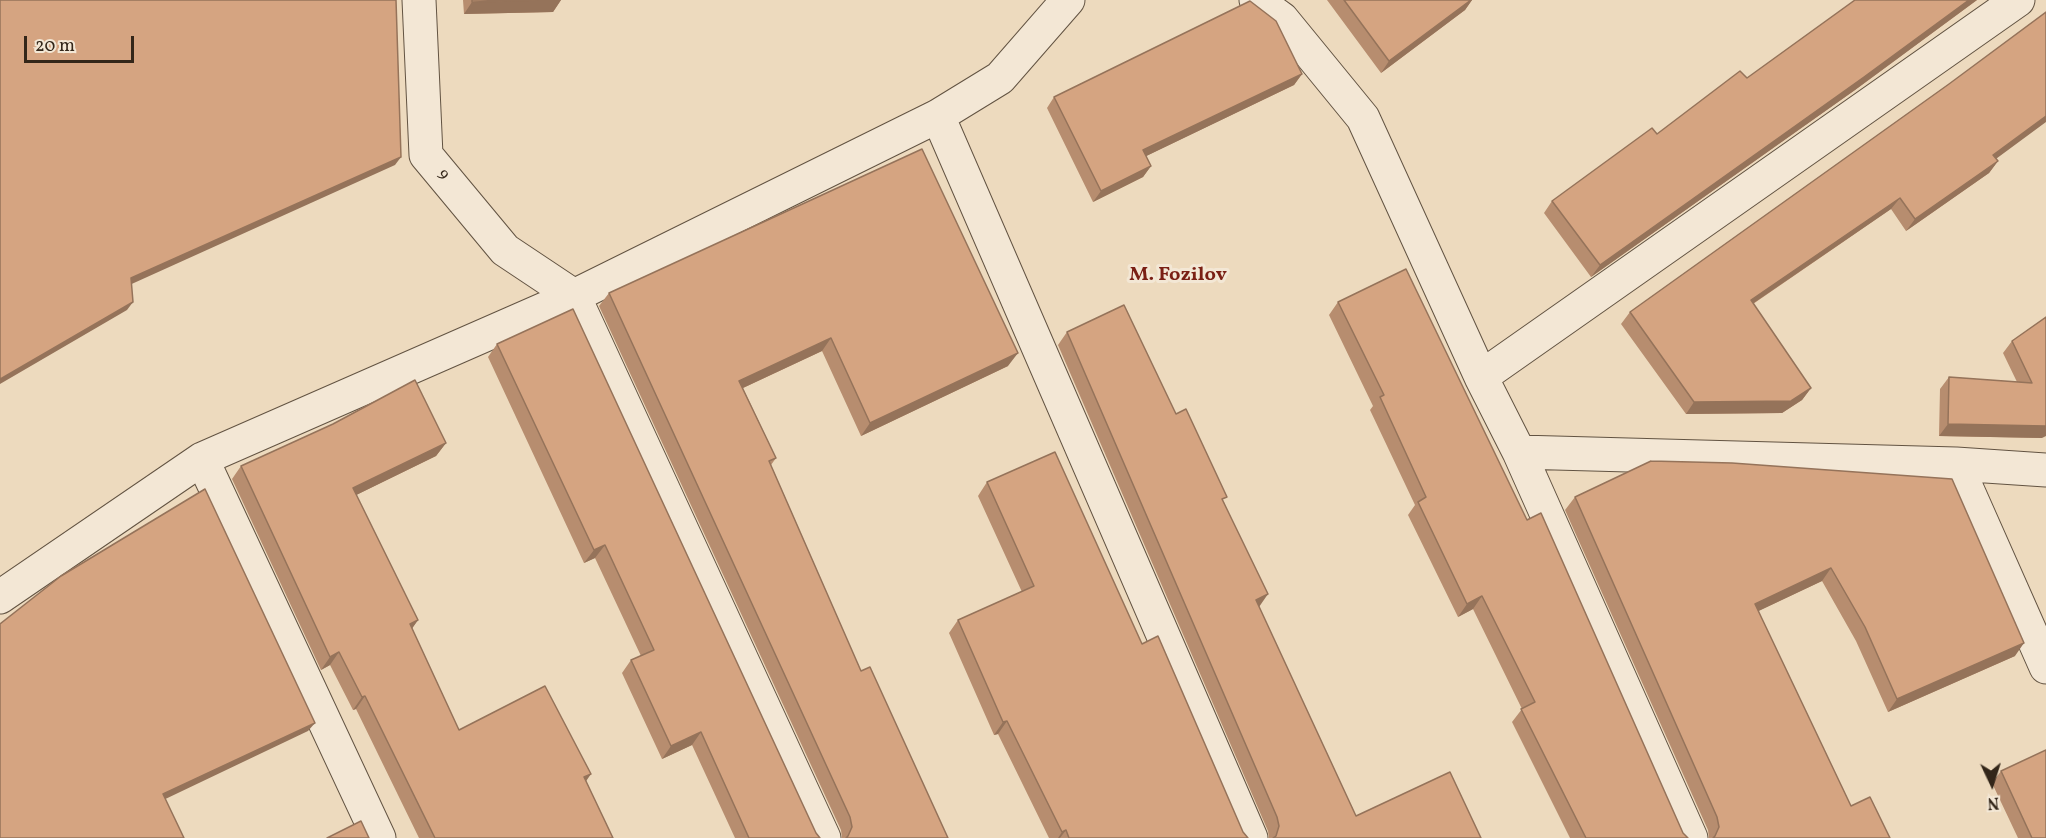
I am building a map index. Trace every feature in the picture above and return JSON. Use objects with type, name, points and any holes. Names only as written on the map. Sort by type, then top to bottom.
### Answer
[{"type":"street","name":"9","points":[[419,0],[426,154],[505,250],[574,296]]},
{"type":"street","points":[[0,597],[202,459],[574,296],[938,116],[1000,78],[1068,0]]},
{"type":"street","points":[[1256,0],[1282,19],[1363,118],[1481,376],[1519,452],[1685,836]]},
{"type":"street","points":[[1481,376],[2018,0]]},
{"type":"street","points":[[938,116],[1251,838]]},
{"type":"street","points":[[574,296],[824,838]]},
{"type":"street","points":[[1519,452],[2042,466]]},
{"type":"street","points":[[202,459],[379,838]]},
{"type":"street","points":[[1956,464],[2046,667]]},
{"type":"building","points":[[0,0],[396,0],[401,157],[131,278],[133,302],[0,379]]},
{"type":"building","points":[[472,0],[538,0],[472,2]]},
{"type":"building","points":[[1344,0],[1471,0],[1389,61]]},
{"type":"building","points":[[1855,0],[1969,0],[1600,265],[1552,201],[1652,128],[1657,134],[1740,71],[1747,78]]},
{"type":"building","points":[[1250,1],[1276,21],[1302,74],[1143,150],[1151,166],[1101,191],[1054,97]]},
{"type":"building","points":[[2046,12],[2046,116],[1993,155],[1998,161],[1915,219],[1900,198],[1751,300],[1811,388],[1791,401],[1694,402],[1630,312]]},
{"type":"building","points":[[922,149],[1018,353],[870,423],[831,338],[739,381],[776,458],[769,461],[861,671],[870,667],[948,838],[846,838],[852,827],[850,817],[609,293]]},
{"type":"building","points":[[1406,269],[1527,520],[1541,513],[1683,833],[1688,838],[1586,838],[1521,709],[1535,702],[1482,596],[1467,604],[1418,502],[1426,497],[1380,397],[1384,395],[1338,302]]},
{"type":"building","points":[[1124,305],[1176,414],[1186,409],[1227,497],[1222,499],[1268,594],[1256,600],[1356,816],[1450,772],[1481,838],[1273,838],[1279,826],[1277,817],[1067,332]]},
{"type":"building","points":[[573,309],[820,838],[749,838],[701,732],[671,746],[631,660],[654,650],[605,545],[594,550],[497,344]]},
{"type":"building","points":[[2046,317],[2046,426],[1948,424],[1949,377],[2032,383],[2012,341]]},
{"type":"building","points":[[415,380],[446,443],[353,488],[418,620],[410,624],[459,730],[545,686],[591,774],[584,777],[613,838],[435,838],[365,696],[362,697],[339,652],[330,657],[241,466],[333,424]]},
{"type":"building","points":[[1055,452],[1142,644],[1158,636],[1243,832],[1248,838],[1069,838],[1066,830],[1062,832],[1007,721],[1003,722],[958,620],[1034,586],[987,482]]},
{"type":"building","points":[[1651,461],[1732,463],[1952,479],[2024,643],[1897,699],[1865,627],[1831,568],[1755,604],[1851,806],[1870,797],[1890,838],[1713,838],[1719,827],[1717,817],[1575,497]]},
{"type":"building","points":[[205,489],[315,723],[163,794],[184,838],[0,838],[0,624],[61,576]]},
{"type":"building","points":[[2046,750],[2046,838],[2032,838],[2001,771]]},
{"type":"building","points":[[361,821],[369,838],[327,838]]},
{"type":"district","name":"M. Fozilov","points":[[1178,276]]}]
